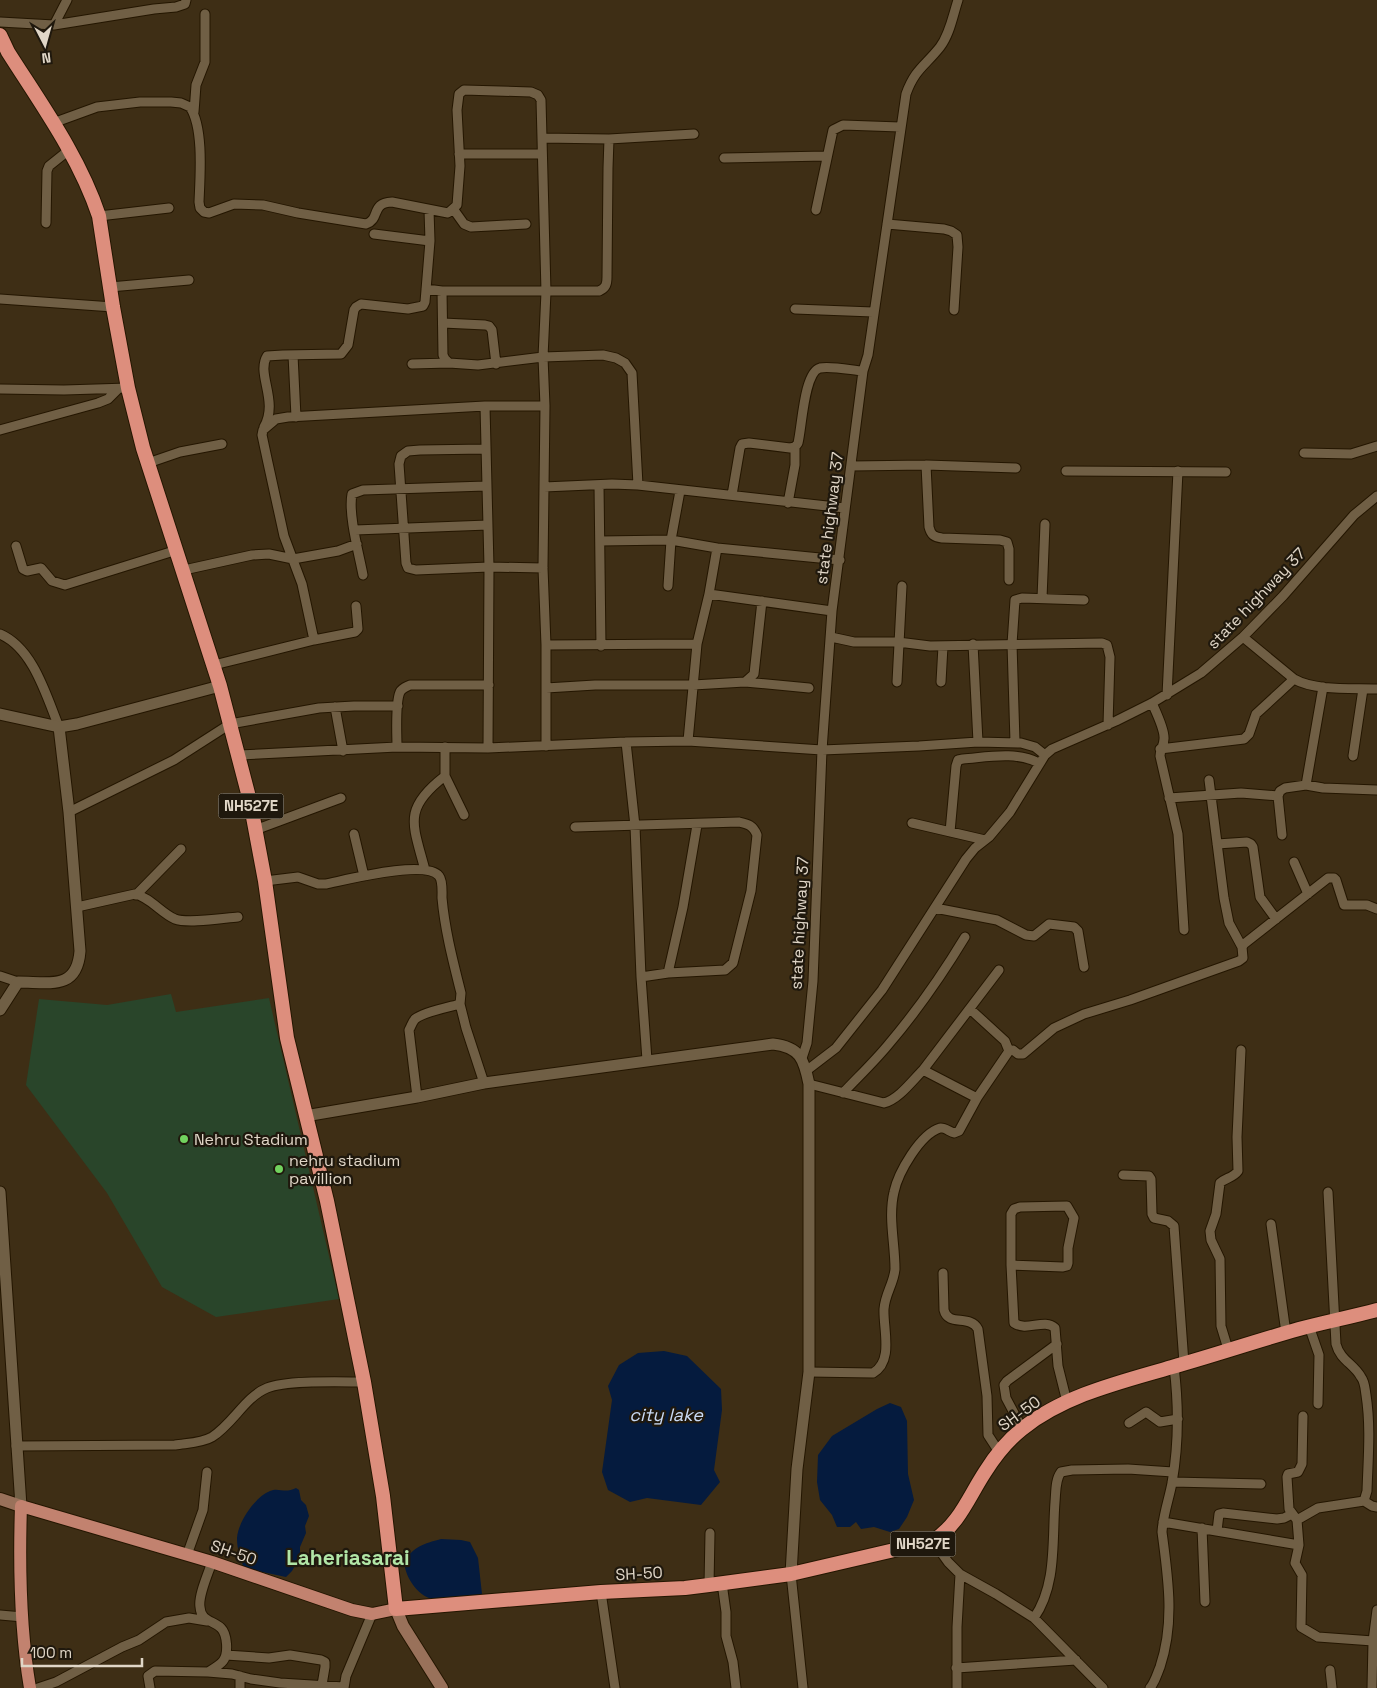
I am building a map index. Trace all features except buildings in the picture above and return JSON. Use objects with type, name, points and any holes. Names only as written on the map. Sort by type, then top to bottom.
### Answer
[{"type":"highway","name":"NH527E","points":[[0,35],[8,52],[69,150],[88,188],[99,216],[123,388],[214,665],[238,754],[265,881],[288,1038],[305,1116],[327,1201],[364,1382],[383,1496],[396,1609]]},
{"type":"highway","name":"SH-50","points":[[396,1609],[601,1592],[686,1588],[791,1574],[933,1541],[947,1532],[956,1522],[985,1472],[1004,1446],[1022,1428],[1067,1402],[1116,1384],[1228,1349],[1309,1326],[1377,1310]]},
{"type":"main road","points":[[0,1499],[21,1506],[19,1552],[30,1688]]},
{"type":"main road","name":"SH-50","points":[[21,1506],[212,1562],[335,1605],[372,1614],[396,1609]]},
{"type":"main road","points":[[396,1609],[403,1626],[442,1688]]},
{"type":"street","points":[[54,25],[67,0]]},
{"type":"street","points":[[0,22],[54,25],[80,22],[176,7],[185,4],[186,0]]},
{"type":"street","name":"state highway 37","points":[[802,1058],[807,1043],[812,980],[822,750],[832,611],[863,371],[868,354],[903,107],[910,82],[919,68],[939,48],[945,39],[958,0]]},
{"type":"street","points":[[194,113],[196,85],[203,68],[205,56],[205,14]]},
{"type":"street","points":[[53,123],[93,108],[140,102],[181,103],[190,107],[197,121],[200,157],[199,202],[200,208],[204,212],[209,213],[234,204],[263,205],[298,213],[366,224],[370,223],[378,207],[385,202],[448,213],[454,210],[457,205],[459,154],[457,99],[464,90],[521,92],[538,95],[541,100],[546,292],[543,357],[545,406],[543,568],[546,645],[546,746]]},
{"type":"street","points":[[816,210],[833,130],[843,125],[900,128]]},
{"type":"street","points":[[542,138],[610,139],[694,134]]},
{"type":"street","points":[[426,289],[442,291],[546,292],[599,291],[603,289],[607,284],[610,139]]},
{"type":"street","points":[[46,223],[47,171],[49,166],[69,150]]},
{"type":"street","points":[[459,154],[542,154]]},
{"type":"street","points":[[724,158],[827,156]]},
{"type":"street","points":[[99,216],[169,208]]},
{"type":"street","points":[[314,640],[302,584],[284,536],[262,435],[268,421],[270,406],[264,362],[267,356],[341,354],[348,345],[356,306],[367,304],[408,309],[423,306],[425,302],[430,241],[429,210]]},
{"type":"street","points":[[454,210],[464,224],[468,226],[526,224]]},
{"type":"street","points":[[887,224],[944,229],[957,235],[954,310]]},
{"type":"street","points":[[374,234],[430,241]]},
{"type":"street","points":[[110,287],[189,280]]},
{"type":"street","points":[[442,291],[443,355],[449,363]]},
{"type":"street","points":[[0,299],[112,307]]},
{"type":"street","points":[[795,308],[873,312]]},
{"type":"street","points":[[443,323],[489,326],[492,330],[496,364]]},
{"type":"street","points":[[293,355],[296,416]]},
{"type":"street","points":[[412,364],[496,364],[543,357],[603,355],[616,358],[625,363],[632,374],[638,485]]},
{"type":"street","points":[[788,503],[796,465],[795,447],[800,435],[810,376],[815,370],[822,368],[863,371]]},
{"type":"street","points":[[0,389],[64,390],[123,388]]},
{"type":"street","points":[[0,430],[98,403],[108,399],[123,388]]},
{"type":"street","points":[[263,430],[276,419],[296,416],[485,406],[545,406]]},
{"type":"street","points":[[485,406],[489,567],[488,748]]},
{"type":"street","points":[[148,463],[180,452],[222,444]]},
{"type":"street","points":[[732,495],[742,444],[795,447]]},
{"type":"street","points":[[1304,454],[1351,454],[1377,446]]},
{"type":"street","points":[[485,449],[408,451],[401,456],[399,464],[406,563],[411,570],[489,567],[543,568]]},
{"type":"street","points":[[926,465],[931,534],[942,538],[1000,540],[1007,542],[1009,549],[1009,580]]},
{"type":"street","points":[[851,466],[926,465],[1016,468]]},
{"type":"street","points":[[1167,695],[1178,470]]},
{"type":"street","points":[[1066,471],[1178,470],[1226,472]]},
{"type":"street","points":[[599,485],[601,646]]},
{"type":"street","points":[[544,487],[638,485],[845,508]]},
{"type":"street","points":[[363,575],[354,530],[352,494],[363,490],[486,486]]},
{"type":"street","points":[[668,586],[671,540],[680,490]]},
{"type":"street","name":"state highway 37","points":[[806,1070],[836,1048],[882,990],[966,859],[1010,812],[1045,755],[1052,749],[1108,725],[1152,703],[1201,673],[1243,637],[1283,596],[1354,515],[1377,496]]},
{"type":"street","points":[[1042,598],[1045,524]]},
{"type":"street","points":[[354,530],[488,525]]},
{"type":"street","points":[[600,541],[671,540],[716,548],[840,560]]},
{"type":"street","points":[[184,570],[252,555],[269,554],[293,559],[338,551],[357,544]]},
{"type":"street","points":[[16,546],[23,569],[27,571],[41,568],[52,581],[65,585],[177,550]]},
{"type":"street","points":[[688,741],[697,644],[709,594],[716,548]]},
{"type":"street","points":[[897,682],[902,586]]},
{"type":"street","points":[[709,594],[832,611]]},
{"type":"street","points":[[1015,742],[1012,644],[1015,600],[1042,598],[1084,600]]},
{"type":"street","points":[[746,682],[754,674],[762,602]]},
{"type":"street","points":[[214,665],[314,640],[355,632],[359,624],[356,606]]},
{"type":"street","points":[[0,634],[10,638],[30,660],[60,727],[80,951],[79,965],[73,976],[60,982],[18,982],[0,976]]},
{"type":"street","points":[[1243,637],[1302,684],[1323,687],[1377,689]]},
{"type":"street","points":[[831,638],[854,642],[898,642],[923,646],[1102,643],[1107,645],[1110,657],[1108,725]]},
{"type":"street","points":[[546,645],[697,644]]},
{"type":"street","points":[[973,644],[978,742]]},
{"type":"street","points":[[941,682],[943,646]]},
{"type":"street","points":[[1160,749],[1244,739],[1249,734],[1256,714],[1294,679]]},
{"type":"street","points":[[546,688],[595,685],[693,685],[746,682],[810,688]]},
{"type":"street","points":[[396,747],[400,691],[404,688],[410,685],[489,685]]},
{"type":"street","points":[[0,714],[60,727],[220,686]]},
{"type":"street","points":[[1306,785],[1323,687]]},
{"type":"street","points":[[1352,756],[1363,689]]},
{"type":"street","points":[[1152,703],[1164,739],[1160,749],[1160,756],[1178,834],[1184,930]]},
{"type":"street","points":[[69,812],[174,760],[230,724],[319,708],[398,706]]},
{"type":"street","points":[[336,707],[343,751]]},
{"type":"street","points":[[238,754],[343,751],[396,747],[488,748],[688,741],[822,750],[978,742],[1015,742],[1029,744],[1045,755]]},
{"type":"street","points":[[626,742],[634,826],[647,1060]]},
{"type":"street","points":[[444,748],[445,776],[464,815]]},
{"type":"street","points":[[950,832],[958,760],[1010,756],[1031,759],[1039,764]]},
{"type":"street","points":[[425,870],[417,843],[414,809],[431,786],[445,776]]},
{"type":"street","points":[[1009,1051],[1013,1050],[1018,1054],[1023,1054],[1054,1028],[1084,1014],[1130,1000],[1243,958],[1242,947],[1226,912],[1209,780]]},
{"type":"street","points":[[1282,835],[1278,796],[1280,791],[1285,788],[1306,785],[1323,788],[1377,790]]},
{"type":"street","points":[[1169,798],[1241,793],[1278,796]]},
{"type":"street","points":[[255,830],[341,798]]},
{"type":"street","points":[[574,827],[697,825],[739,822],[754,828],[757,835],[751,891],[732,962],[724,970],[642,977]]},
{"type":"street","points":[[912,823],[985,840]]},
{"type":"street","points":[[668,974],[683,907],[697,825]]},
{"type":"street","points":[[354,834],[364,876]]},
{"type":"street","points":[[1217,844],[1247,842],[1251,844],[1260,897],[1276,919]]},
{"type":"street","points":[[136,895],[181,849]]},
{"type":"street","points":[[1294,862],[1308,894]]},
{"type":"street","points":[[265,881],[298,878],[318,884],[326,884],[401,869],[425,870],[437,874],[441,882],[444,921],[461,993],[460,1004],[484,1083]]},
{"type":"street","points":[[1242,947],[1328,878],[1334,878],[1338,884],[1344,905],[1368,905],[1377,909]]},
{"type":"street","points":[[77,907],[136,895],[142,896],[170,916],[183,921],[238,917]]},
{"type":"street","points":[[935,908],[997,920],[1026,935],[1034,936],[1049,924],[1074,927],[1078,931],[1084,967]]},
{"type":"street","points":[[843,1093],[898,1033],[945,970],[965,937]]},
{"type":"street","points":[[809,1084],[876,1102],[890,1102],[923,1070],[999,970]]},
{"type":"street","points":[[0,1010],[18,982]]},
{"type":"street","points":[[417,1098],[409,1030],[416,1018],[460,1004]]},
{"type":"street","points":[[970,1009],[1004,1042],[1009,1051]]},
{"type":"street","points":[[305,1116],[417,1098],[484,1083],[773,1044],[783,1045],[794,1050],[802,1058],[809,1084],[809,1372],[797,1469],[791,1574],[803,1688]]},
{"type":"street","points":[[1228,1349],[1221,1326],[1220,1259],[1211,1240],[1210,1231],[1216,1214],[1220,1184],[1238,1171],[1237,1137],[1242,1050]]},
{"type":"street","points":[[809,1372],[873,1373],[879,1370],[883,1364],[886,1352],[885,1297],[894,1279],[895,1268],[892,1224],[896,1185],[904,1166],[920,1142],[938,1129],[943,1128],[954,1133],[959,1132],[977,1098],[1009,1051]]},
{"type":"street","points":[[923,1070],[977,1098]]},
{"type":"street","points":[[1123,1175],[1149,1176],[1151,1179],[1152,1214],[1154,1218],[1168,1221],[1174,1226],[1179,1365],[1178,1420],[1176,1457],[1162,1532],[1170,1596],[1169,1623],[1165,1653],[1150,1688]]},
{"type":"street","points":[[0,1192],[21,1506]]},
{"type":"street","points":[[1328,1192],[1334,1321],[1338,1350],[1341,1357],[1361,1376],[1370,1412],[1367,1491],[1364,1501]]},
{"type":"street","points":[[1011,1265],[1067,1266],[1074,1218],[1067,1206],[1020,1207],[1014,1209],[1011,1214],[1011,1265],[1014,1323],[1018,1326],[1052,1325],[1057,1332],[1058,1366],[1067,1402]]},
{"type":"street","points":[[1271,1224],[1286,1333]]},
{"type":"street","points":[[943,1272],[945,1316],[948,1319],[970,1321],[976,1324],[978,1329],[987,1396],[988,1435],[999,1452]]},
{"type":"street","points":[[1309,1326],[1319,1355],[1318,1404]]},
{"type":"street","points":[[1022,1428],[1006,1398],[1004,1385],[1057,1344]]},
{"type":"street","points":[[16,1446],[175,1445],[194,1442],[214,1436],[257,1393],[268,1387],[291,1384],[364,1382]]},
{"type":"street","points":[[1129,1423],[1146,1412],[1160,1422],[1178,1420]]},
{"type":"street","points":[[1303,1416],[1302,1464],[1298,1472],[1288,1474],[1287,1477],[1289,1505],[1295,1517],[1299,1545],[1295,1563],[1302,1575],[1301,1627],[1318,1637],[1373,1641]]},
{"type":"street","points":[[1034,1618],[1041,1609],[1051,1573],[1052,1533],[1057,1481],[1061,1472],[1072,1470],[1128,1470],[1173,1472]]},
{"type":"street","points":[[187,1555],[203,1510],[207,1472]]},
{"type":"street","points":[[1172,1482],[1260,1484]]},
{"type":"street","points":[[1217,1531],[1219,1514],[1223,1513],[1284,1518],[1295,1517],[1318,1508],[1364,1501],[1369,1505],[1377,1507]]},
{"type":"street","points":[[1163,1522],[1299,1545]]},
{"type":"street","points":[[1202,1528],[1205,1602]]},
{"type":"street","points":[[710,1533],[716,1584],[726,1612],[726,1636],[733,1662],[736,1688]]},
{"type":"street","points":[[933,1541],[960,1574],[1034,1618],[1103,1688]]},
{"type":"street","points":[[207,1621],[200,1608],[200,1601],[212,1562]]},
{"type":"street","points":[[957,1688],[956,1668],[960,1574]]},
{"type":"street","points":[[601,1592],[616,1688]]},
{"type":"street","points":[[1372,1688],[1373,1641],[1377,1610]]},
{"type":"street","points":[[150,1688],[148,1676],[154,1671],[208,1672],[280,1682],[344,1687],[346,1676],[372,1614]]},
{"type":"street","points":[[0,1615],[23,1617]]},
{"type":"street","points":[[38,1688],[56,1682],[122,1646],[139,1640],[166,1622],[189,1618],[207,1621],[220,1627],[224,1633],[226,1655],[224,1660],[208,1672]]},
{"type":"street","points":[[226,1655],[269,1658],[290,1655],[321,1660],[325,1662],[326,1667],[322,1685]]},
{"type":"street","points":[[956,1668],[1076,1660]]},
{"type":"street","points":[[1330,1670],[1332,1688]]},
{"type":"street","points":[[240,1676],[240,1688]]},
{"type":"green space","name":"Nehru Stadium","points":[[171,994],[176,1012],[269,998],[339,1299],[216,1317],[162,1287],[107,1193],[26,1085],[39,999],[107,1005]]},
{"type":"water","name":"city lake","points":[[664,1351],[687,1356],[721,1389],[722,1410],[714,1470],[720,1482],[701,1505],[647,1498],[630,1502],[608,1490],[602,1472],[612,1400],[608,1386],[619,1365],[638,1353]]},
{"type":"water","points":[[890,1403],[901,1407],[907,1421],[908,1474],[914,1500],[907,1517],[899,1529],[890,1532],[874,1527],[861,1529],[856,1522],[850,1527],[837,1527],[832,1515],[820,1500],[817,1482],[818,1455],[832,1436]]},
{"type":"water","points":[[296,1488],[299,1490],[301,1500],[306,1505],[309,1516],[305,1526],[306,1533],[300,1547],[300,1557],[292,1571],[286,1577],[244,1568],[237,1538],[240,1525],[248,1511],[264,1494],[270,1491]]},
{"type":"water","points":[[441,1539],[470,1542],[478,1558],[482,1594],[454,1599],[431,1599],[419,1592],[410,1581],[404,1561],[420,1546]]},
{"type":"place","name":"Nehru Stadium","points":[[184,1139]]},
{"type":"place","name":"nehru stadium pavillion","points":[[279,1169]]},
{"type":"district","name":"Laheriasarai","points":[[348,1558]]}]
